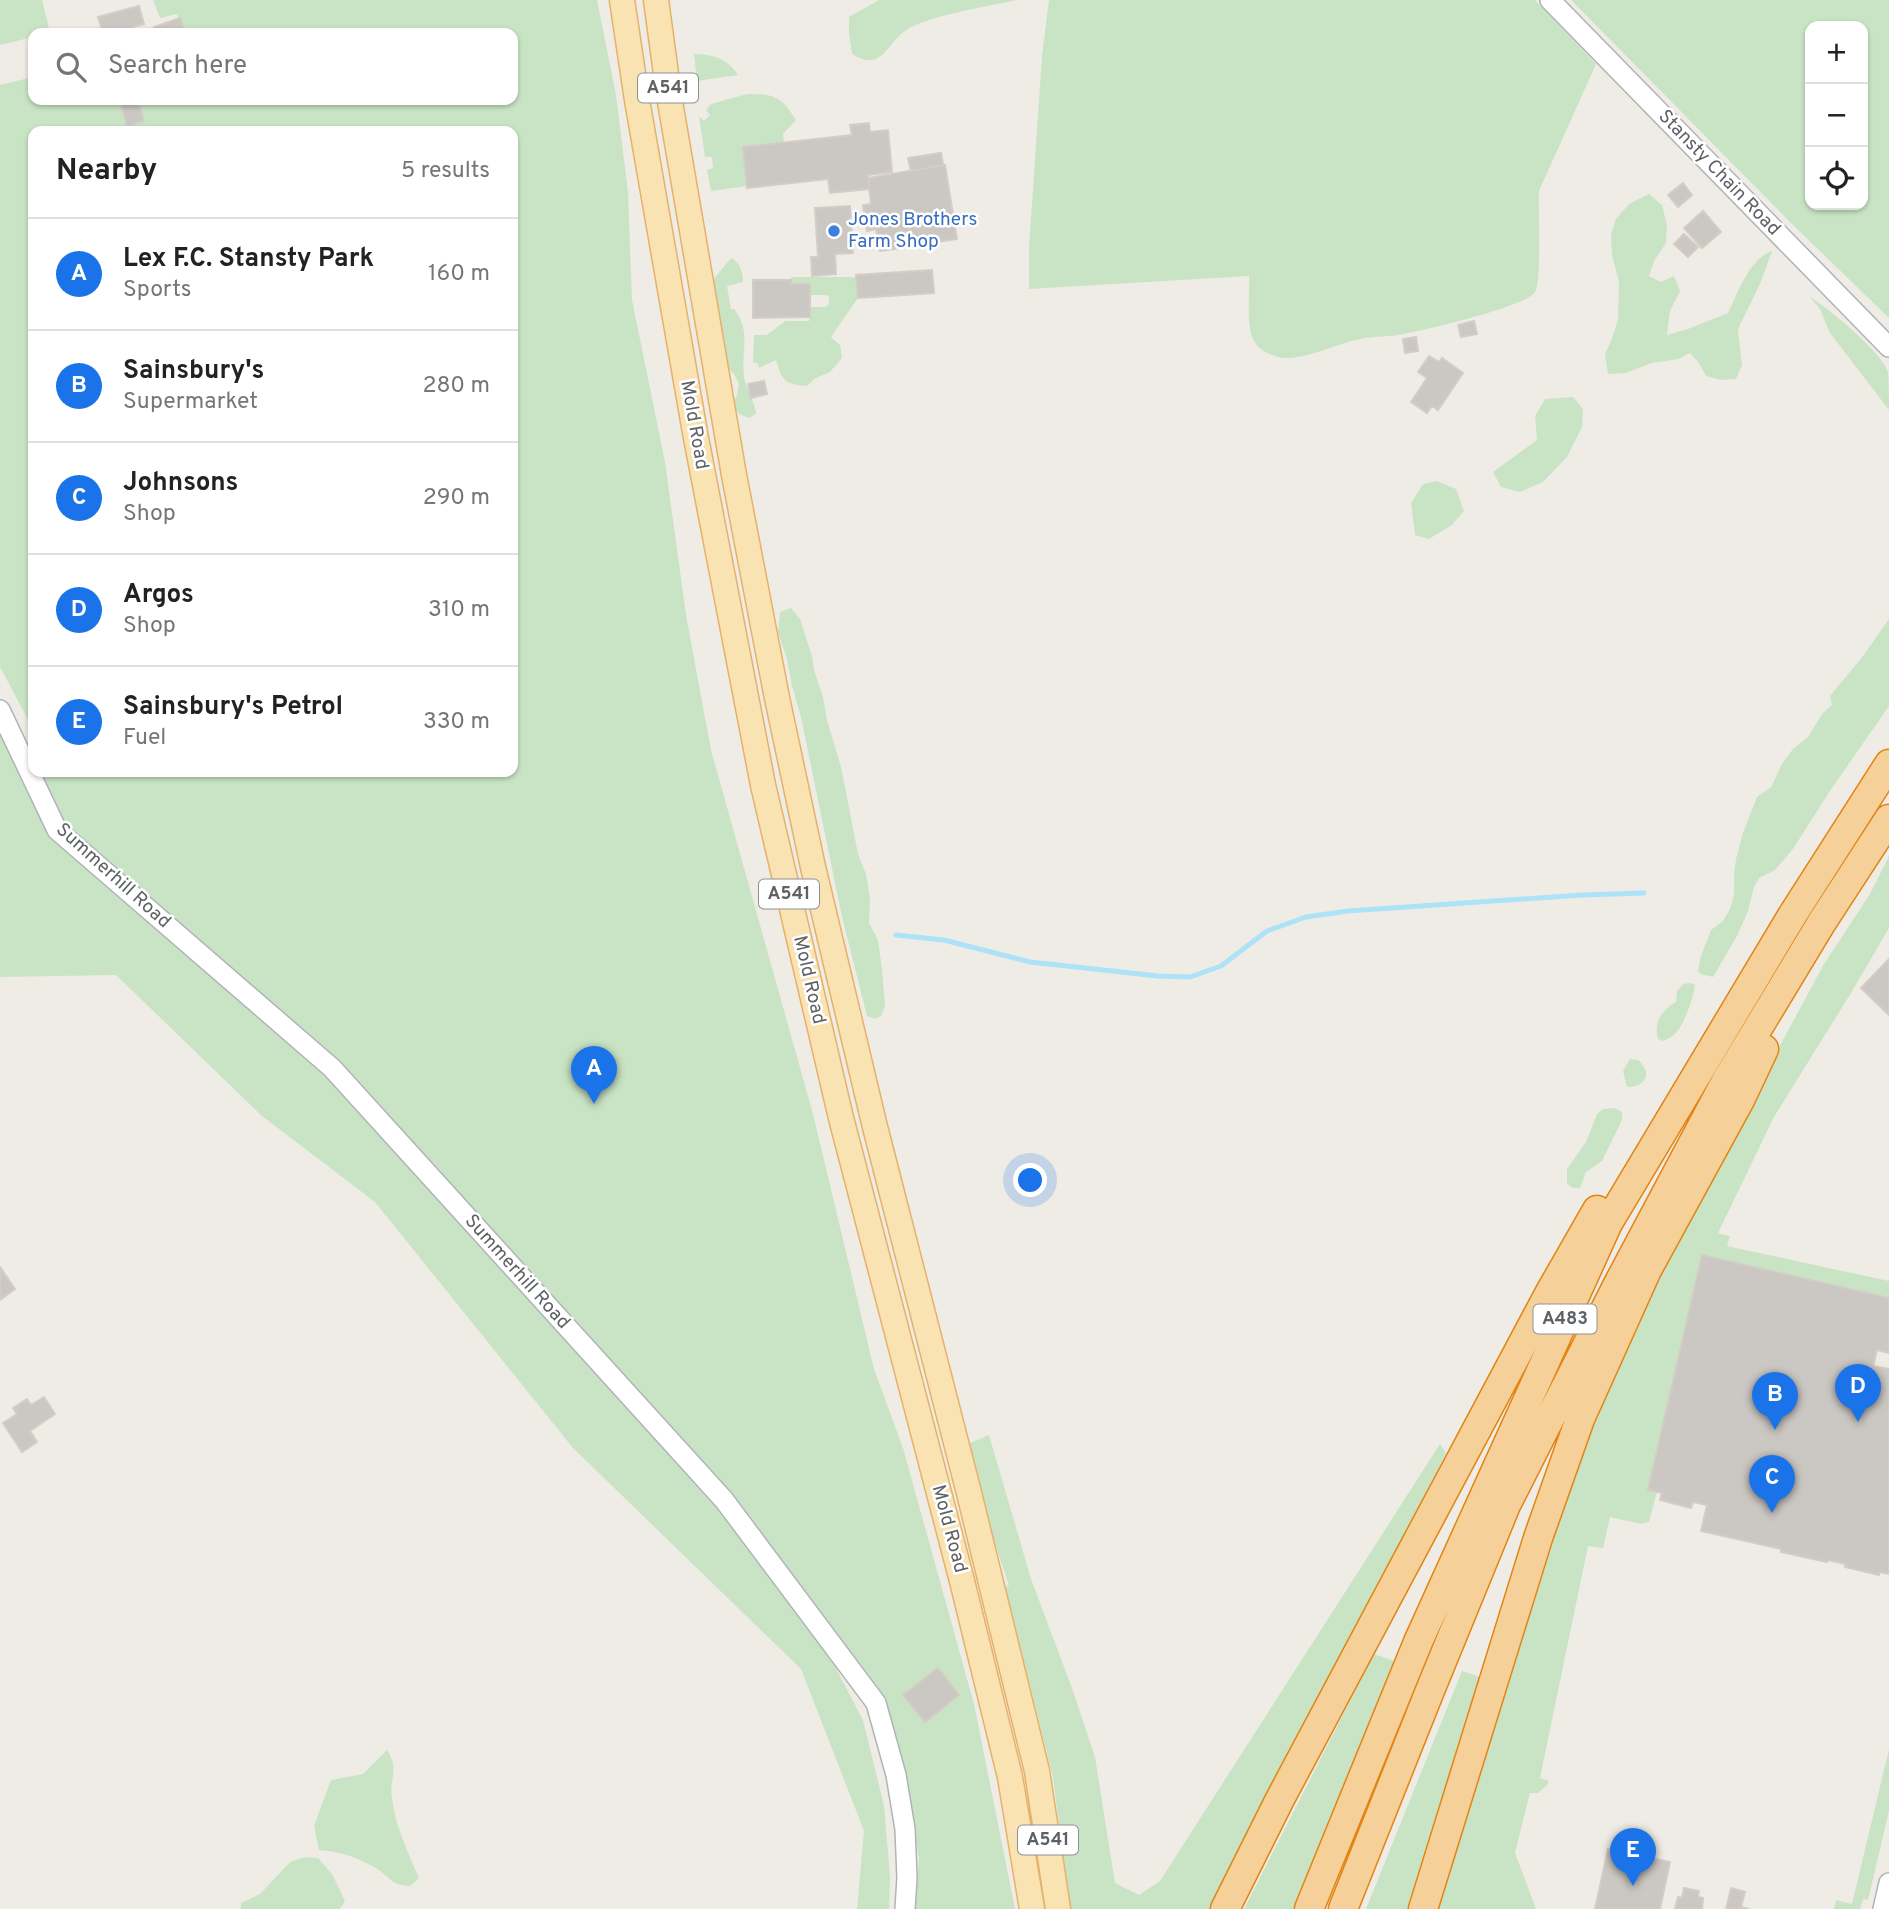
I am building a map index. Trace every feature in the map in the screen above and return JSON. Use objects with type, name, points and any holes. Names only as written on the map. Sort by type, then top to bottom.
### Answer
[{"type":"highway","name":"A483","points":[[1308,1909],[1418,1642],[1608,1223],[1813,883],[1889,764]]},
{"type":"highway","name":"A483","points":[[1343,1909],[1506,1505],[1618,1284],[1726,1081],[1822,922],[1889,819]]},
{"type":"highway","name":"A483","points":[[1225,1909],[1280,1799],[1550,1292],[1630,1151],[1708,1029],[1813,883]]},
{"type":"highway","name":"A483","points":[[1423,1909],[1538,1538],[1580,1419],[1647,1270],[1741,1098],[1822,922]]},
{"type":"main road","name":"Mold Road","points":[[622,0],[696,439],[763,785],[841,1118],[1010,1777],[1032,1909]]},
{"type":"main road","name":"Mold Road","points":[[656,0],[671,110],[732,462],[782,724],[875,1127],[1037,1771],[1058,1909]]},
{"type":"street","name":"Stansty Chain Road","points":[[1550,0],[1889,347]]},
{"type":"street","name":"Summerhill Road","points":[[0,710],[28,769]]},
{"type":"street","name":"Summerhill Road","points":[[32,777],[57,830],[332,1068],[724,1500],[876,1703],[896,1775],[905,1829],[905,1909]]},
{"type":"street","points":[[1883,1909],[1889,1883]]},
{"type":"green space","points":[[0,0],[42,0],[49,28],[28,28],[28,38],[0,45]]},
{"type":"green space","points":[[153,0],[597,0],[616,95],[628,192],[632,300],[665,462],[686,615],[711,750],[813,1114],[874,1369],[903,1448],[974,1704],[1015,1909],[915,1909],[919,1859],[900,1758],[876,1691],[810,1629],[831,1659],[863,1720],[884,1806],[890,1876],[889,1909],[857,1909],[864,1831],[801,1669],[573,1448],[375,1202],[262,1116],[116,975],[0,977],[0,711],[28,763],[28,777],[518,777],[518,126],[128,126],[144,121],[139,105],[518,105],[518,28],[183,28],[177,14],[160,18]]},
{"type":"green space","points":[[879,0],[1016,0],[928,20],[898,36],[877,58],[862,59],[852,54],[849,17]]},
{"type":"green space","points":[[1049,0],[1535,0],[1596,64],[1539,191],[1539,260],[1535,292],[1513,304],[1449,324],[1399,335],[1361,339],[1311,354],[1284,358],[1265,352],[1253,338],[1249,321],[1249,276],[1029,289],[1029,248],[1042,56]]},
{"type":"green space","points":[[1571,0],[1889,0],[1889,318],[1791,223]]},
{"type":"green space","points":[[694,54],[719,58],[730,65],[738,75],[697,81]]},
{"type":"green space","points":[[28,78],[28,105],[122,105],[128,126],[28,126],[28,720],[0,667],[0,85]]},
{"type":"green space","points":[[747,94],[777,98],[796,120],[783,134],[784,143],[743,147],[747,186],[711,191],[707,170],[713,168],[712,157],[705,157],[699,116],[704,121],[710,115],[706,110],[711,104]]},
{"type":"green space","points":[[1649,194],[1662,205],[1667,225],[1666,243],[1654,261],[1649,276],[1661,282],[1674,276],[1680,291],[1670,311],[1667,335],[1728,313],[1751,269],[1764,255],[1772,251],[1760,284],[1738,329],[1742,365],[1736,379],[1721,380],[1706,376],[1690,353],[1679,359],[1652,363],[1626,373],[1608,374],[1605,354],[1618,319],[1619,282],[1612,255],[1611,234],[1616,219],[1629,204]]},
{"type":"green space","points":[[731,258],[739,265],[743,278],[743,282],[727,286],[731,309],[734,309],[743,326],[745,381],[756,414],[749,418],[739,414],[733,404],[739,384],[724,364],[712,281]]},
{"type":"green space","points":[[791,277],[856,277],[858,298],[831,337],[840,345],[842,358],[830,372],[814,379],[807,386],[786,380],[780,373],[776,360],[759,368],[757,363],[753,363],[754,335],[767,335],[785,321],[809,321],[810,307],[826,307],[829,304],[829,297],[826,295],[810,295],[791,284]]},
{"type":"green space","points":[[1810,297],[1854,331],[1883,363],[1888,372],[1889,410],[1830,333],[1820,309]]},
{"type":"green space","points":[[1573,397],[1583,409],[1582,427],[1567,457],[1543,482],[1520,492],[1501,487],[1493,472],[1537,440],[1535,416],[1545,399]]},
{"type":"green space","points":[[1437,481],[1456,489],[1464,511],[1452,525],[1429,539],[1415,535],[1411,503],[1423,484]]},
{"type":"green space","points":[[791,608],[800,619],[812,656],[841,767],[858,854],[866,874],[870,898],[869,923],[878,940],[885,1006],[881,1016],[875,1019],[867,1016],[842,917],[801,717],[778,632],[780,612]]},
{"type":"green space","points":[[1889,619],[1889,706],[1793,849],[1775,870],[1759,878],[1737,936],[1713,977],[1701,974],[1698,971],[1701,956],[1711,930],[1723,921],[1730,909],[1734,895],[1736,859],[1757,797],[1771,787],[1783,762],[1793,749],[1808,737],[1822,714],[1832,705],[1830,696]]},
{"type":"green space","points":[[1889,856],[1889,928],[1774,1117],[1718,1233],[1730,1236],[1727,1246],[1889,1281],[1889,1298],[1702,1255],[1648,1490],[1657,1492],[1649,1522],[1641,1524],[1610,1517],[1603,1548],[1588,1546],[1540,1778],[1549,1781],[1538,1793],[1530,1793],[1515,1853],[1536,1909],[1435,1909],[1554,1539],[1586,1419],[1628,1333],[1758,1086],[1824,964],[1870,894]]},
{"type":"green space","points":[[1683,984],[1695,985],[1694,991],[1688,1012],[1678,1031],[1663,1041],[1658,1039],[1660,1018],[1676,1002],[1677,991]]},
{"type":"green space","points":[[1630,1059],[1638,1060],[1646,1074],[1639,1085],[1627,1087],[1623,1071]]},
{"type":"green space","points":[[1615,1108],[1622,1112],[1622,1120],[1602,1161],[1586,1172],[1580,1188],[1573,1188],[1567,1184],[1567,1169],[1586,1142],[1597,1114],[1603,1109]]},
{"type":"green space","points":[[989,1435],[1031,1579],[1095,1757],[1115,1883],[1139,1895],[1160,1881],[1440,1444],[1446,1453],[1212,1909],[1070,1909],[1053,1777],[1005,1587],[1009,1585],[989,1527],[968,1444]]},
{"type":"green space","points":[[1374,1654],[1397,1662],[1293,1909],[1244,1909]]},
{"type":"green space","points":[[1462,1671],[1484,1678],[1411,1909],[1366,1909]]},
{"type":"green space","points":[[1889,1749],[1889,1811],[1868,1900],[1863,1899],[1860,1909],[1834,1909],[1836,1900],[1852,1904]]},
{"type":"green space","points":[[387,1750],[393,1763],[391,1791],[396,1818],[419,1878],[410,1886],[393,1882],[378,1869],[353,1857],[319,1850],[314,1826],[331,1780],[363,1774]]},
{"type":"green space","points":[[305,1857],[318,1858],[332,1874],[345,1901],[340,1909],[241,1909],[241,1903],[260,1894],[290,1862]]},
{"type":"building","points":[[139,6],[144,24],[128,28],[101,28],[98,17]]},
{"type":"building","points":[[180,18],[183,28],[154,28]]},
{"type":"building","points":[[121,105],[139,105],[144,121],[127,126]]},
{"type":"building","points":[[869,123],[870,132],[888,130],[892,172],[868,175],[869,189],[830,193],[828,179],[747,188],[743,147],[852,135],[850,125]]},
{"type":"building","points":[[941,153],[943,165],[911,171],[908,158]]},
{"type":"building","points":[[945,165],[957,239],[880,251],[876,229],[867,231],[863,205],[871,204],[868,178]]},
{"type":"building","points":[[1683,183],[1692,195],[1678,207],[1668,195]]},
{"type":"building","name":"Jones Brothers Farm Shop","points":[[850,206],[853,253],[835,254],[836,274],[812,276],[811,257],[818,257],[815,208]]},
{"type":"building","points":[[1703,211],[1721,232],[1702,248],[1684,228]]},
{"type":"building","points":[[1684,234],[1698,247],[1688,257],[1674,244]]},
{"type":"building","points":[[932,270],[934,293],[858,298],[856,275]]},
{"type":"building","points":[[753,280],[791,280],[791,284],[810,284],[810,317],[753,318]]},
{"type":"building","points":[[1474,321],[1477,334],[1461,337],[1458,325]]},
{"type":"building","points":[[1416,337],[1418,351],[1405,353],[1403,339]]},
{"type":"building","points":[[1429,356],[1439,362],[1442,358],[1463,373],[1438,410],[1432,406],[1427,413],[1411,402],[1427,378],[1418,372]]},
{"type":"building","points":[[764,381],[767,394],[751,398],[748,384]]},
{"type":"building","points":[[1889,959],[1889,1015],[1861,988]]},
{"type":"building","points":[[1702,1255],[1889,1298],[1889,1353],[1877,1350],[1873,1366],[1889,1369],[1889,1574],[1880,1572],[1879,1575],[1845,1567],[1845,1564],[1781,1552],[1781,1549],[1701,1531],[1707,1505],[1693,1502],[1691,1508],[1660,1500],[1662,1493],[1648,1490]]},
{"type":"building","points":[[0,1267],[15,1289],[0,1300]]},
{"type":"building","points":[[44,1397],[55,1414],[30,1431],[37,1442],[22,1452],[3,1423],[17,1414],[13,1408],[27,1399],[31,1405]]},
{"type":"building","points":[[938,1668],[959,1695],[925,1722],[903,1695]]},
{"type":"building","points":[[1608,1849],[1670,1862],[1660,1909],[1595,1909]]},
{"type":"building","points":[[1684,1888],[1699,1891],[1698,1897],[1703,1898],[1702,1909],[1675,1909],[1678,1897],[1682,1898]]},
{"type":"building","points":[[1731,1888],[1745,1892],[1741,1907],[1749,1909],[1726,1909]]},
{"type":"waterway","points":[[896,935],[944,940],[1030,962],[1190,977],[1221,966],[1267,931],[1306,917],[1348,911],[1644,893]]},
{"type":"place","name":"Jones Brothers Farm Shop","points":[[834,231]]},
{"type":"place","name":"Lex F.C. Stansty Park","points":[[594,1104]]},
{"type":"place","name":"Argos","points":[[1858,1422]]},
{"type":"place","name":"Sainsbury's","points":[[1775,1430]]},
{"type":"place","name":"Johnsons","points":[[1772,1513]]},
{"type":"place","name":"Sainsbury's Petrol","points":[[1633,1886]]}]
